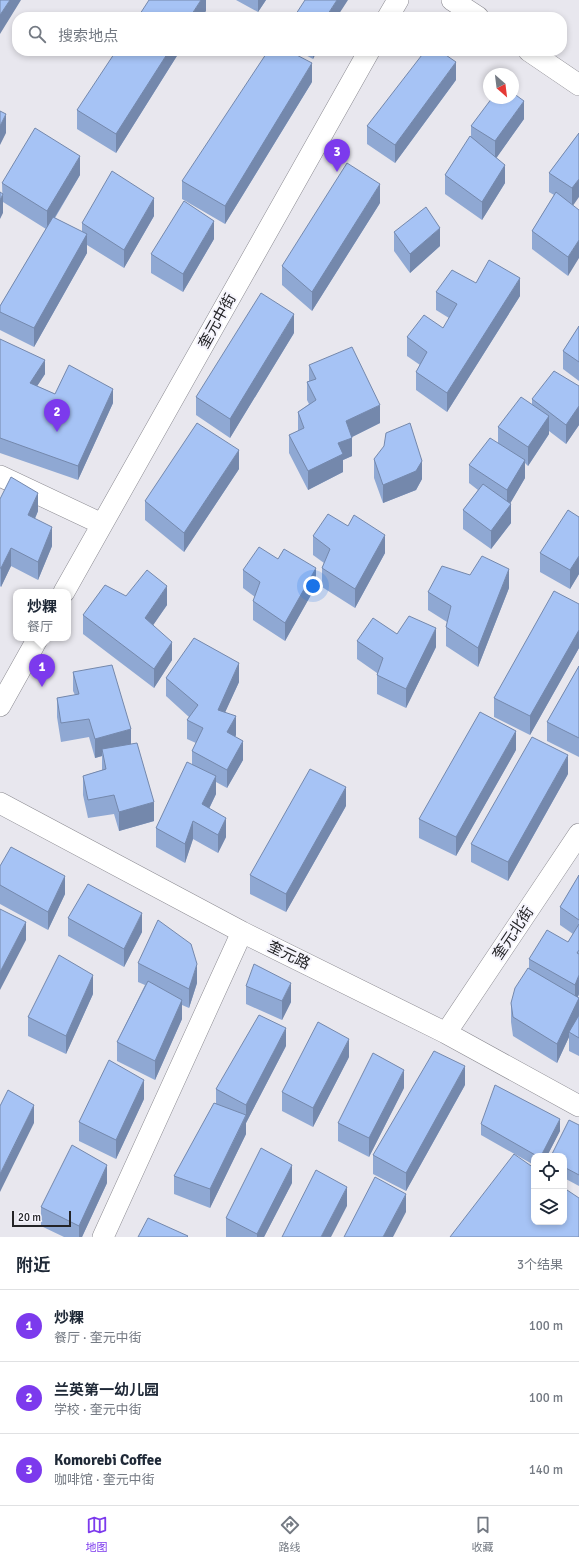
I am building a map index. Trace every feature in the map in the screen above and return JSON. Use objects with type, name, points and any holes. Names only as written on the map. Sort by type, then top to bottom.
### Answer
[{"type":"street","points":[[391,12],[398,0]]},
{"type":"street","points":[[452,0],[470,12]]},
{"type":"street","name":"奎元中街","points":[[66,589],[366,56]]},
{"type":"street","points":[[536,56],[579,85]]},
{"type":"street","points":[[0,476],[102,524]]},
{"type":"street","points":[[0,706],[36,641]]},
{"type":"street","name":"奎元路","points":[[0,803],[242,932],[446,1033],[579,1106]]},
{"type":"street","name":"奎元北街","points":[[446,1033],[579,834]]},
{"type":"street","points":[[102,1237],[242,932]]},
{"type":"building","points":[[0,0],[10,0],[0,15]]},
{"type":"building","points":[[149,0],[201,0],[193,12],[141,12]]},
{"type":"building","points":[[305,0],[337,0],[329,12],[297,12]]},
{"type":"building","points":[[113,56],[166,56],[116,134],[77,110]]},
{"type":"building","points":[[265,56],[299,56],[312,63],[225,206],[182,181]]},
{"type":"building","points":[[421,56],[447,56],[456,62],[395,145],[367,126]]},
{"type":"building","points":[[519,97],[524,101],[495,141],[471,126],[488,104],[519,104]]},
{"type":"building","points":[[0,111],[6,114],[0,126]]},
{"type":"building","points":[[35,128],[80,156],[47,211],[2,183]]},
{"type":"building","points":[[579,133],[579,179],[572,188],[549,173]]},
{"type":"building","points":[[470,136],[505,165],[482,202],[445,175]]},
{"type":"building","points":[[347,163],[380,184],[312,292],[282,266]]},
{"type":"building","points":[[112,171],[154,198],[124,250],[82,223]]},
{"type":"building","points":[[0,192],[3,194],[0,200]]},
{"type":"building","points":[[556,192],[579,210],[579,240],[568,257],[532,231]]},
{"type":"building","points":[[184,201],[214,221],[183,274],[151,254]]},
{"type":"building","points":[[426,207],[440,228],[410,254],[394,232]]},
{"type":"building","points":[[53,217],[87,234],[34,328],[0,312],[0,306]]},
{"type":"building","points":[[489,260],[520,278],[447,393],[416,372],[427,352],[407,337],[424,315],[443,328],[457,304],[436,292],[452,270],[476,283]]},
{"type":"building","points":[[261,293],[294,314],[230,419],[196,397]]},
{"type":"building","points":[[579,326],[579,362],[563,351]]},
{"type":"building","points":[[0,339],[45,360],[30,383],[55,394],[69,365],[113,389],[78,466],[0,438]]},
{"type":"building","points":[[352,347],[380,405],[346,421],[352,438],[338,443],[343,454],[308,471],[289,435],[304,428],[298,412],[316,400],[307,382],[316,379],[309,365]]},
{"type":"building","points":[[554,371],[579,386],[579,406],[566,425],[532,399]]},
{"type":"building","points":[[521,397],[549,416],[528,447],[498,427]]},
{"type":"building","points":[[197,423],[239,450],[184,533],[145,501]]},
{"type":"building","points":[[410,423],[422,461],[416,471],[383,485],[374,459],[384,446],[386,433]]},
{"type":"building","points":[[490,438],[525,460],[507,490],[469,465]]},
{"type":"building","points":[[11,477],[38,493],[28,515],[52,527],[38,562],[11,548],[0,568],[0,499]]},
{"type":"building","points":[[483,484],[511,504],[491,531],[463,510]]},
{"type":"building","points":[[568,510],[579,517],[579,556],[570,570],[540,553]]},
{"type":"building","points":[[328,514],[348,526],[354,515],[385,535],[355,589],[322,568],[330,549],[313,536]]},
{"type":"building","points":[[259,547],[278,559],[284,549],[316,568],[285,623],[253,601],[260,582],[243,570]]},
{"type":"building","points":[[482,556],[509,569],[478,648],[446,627],[451,606],[428,592],[442,566],[470,575]]},
{"type":"building","points":[[147,570],[167,586],[145,618],[172,642],[154,669],[83,615],[105,585],[126,596]]},
{"type":"building","points":[[554,591],[579,604],[579,630],[530,716],[494,698]]},
{"type":"building","points":[[409,616],[436,628],[406,689],[377,675],[383,658],[357,641],[373,618],[397,634]]},
{"type":"building","points":[[194,638],[239,663],[218,710],[236,716],[227,732],[243,741],[227,770],[192,751],[203,728],[187,720],[198,705],[166,678]]},
{"type":"building","points":[[112,665],[131,729],[95,739],[89,719],[61,723],[57,698],[79,694],[73,672]]},
{"type":"building","points":[[579,666],[579,738],[547,722]]},
{"type":"building","points":[[480,712],[516,731],[456,837],[419,819]]},
{"type":"building","points":[[532,737],[568,755],[508,862],[471,844]]},
{"type":"building","points":[[137,743],[154,802],[119,812],[114,795],[88,800],[83,776],[106,769],[102,749]]},
{"type":"building","points":[[187,762],[216,776],[202,804],[226,818],[218,835],[193,821],[185,844],[156,828]]},
{"type":"building","points":[[310,769],[346,787],[286,894],[250,875]]},
{"type":"building","points":[[11,847],[65,876],[48,912],[0,885],[0,866]]},
{"type":"building","points":[[579,875],[579,920],[560,907]]},
{"type":"building","points":[[88,884],[142,913],[124,949],[68,918]]},
{"type":"building","points":[[0,909],[26,922],[0,972]]},
{"type":"building","points":[[158,920],[191,944],[197,964],[189,989],[138,963]]},
{"type":"building","points":[[579,924],[579,950],[577,953],[579,954],[579,975],[575,985],[529,959],[547,930],[568,942]]},
{"type":"building","points":[[59,955],[93,975],[66,1036],[28,1017]]},
{"type":"building","points":[[254,964],[291,983],[282,1001],[246,986]]},
{"type":"building","points":[[528,968],[579,998],[557,1044],[513,1017],[511,1003],[515,988]]},
{"type":"building","points":[[148,981],[182,1000],[155,1061],[117,1042]]},
{"type":"building","points":[[259,1015],[286,1028],[246,1105],[216,1089]]},
{"type":"building","points":[[579,1015],[579,1038],[569,1032]]},
{"type":"building","points":[[318,1022],[349,1039],[313,1108],[282,1092]]},
{"type":"building","points":[[434,1051],[465,1066],[406,1173],[373,1155]]},
{"type":"building","points":[[373,1053],[404,1070],[369,1138],[338,1123]]},
{"type":"building","points":[[109,1060],[144,1080],[116,1140],[79,1122]]},
{"type":"building","points":[[495,1085],[560,1119],[543,1153],[532,1153],[481,1124]]},
{"type":"building","points":[[8,1090],[34,1105],[0,1174],[0,1106]]},
{"type":"building","points":[[214,1103],[246,1115],[210,1189],[174,1176]]},
{"type":"building","points":[[569,1120],[579,1125],[579,1175],[567,1169],[567,1153],[552,1153]]},
{"type":"building","points":[[72,1145],[107,1165],[79,1226],[41,1207]]},
{"type":"building","points":[[261,1148],[292,1165],[257,1234],[226,1218]]},
{"type":"building","points":[[514,1154],[531,1166],[531,1225],[567,1225],[567,1190],[579,1198],[579,1237],[450,1237]]},
{"type":"building","points":[[316,1170],[347,1187],[321,1237],[282,1237]]},
{"type":"building","points":[[375,1177],[406,1194],[383,1237],[344,1237]]},
{"type":"building","points":[[148,1218],[188,1236],[138,1237]]},
{"type":"place","name":"Komorebi Coffee","points":[[337,172]]},
{"type":"place","name":"兰英第一幼儿园","points":[[57,432]]},
{"type":"place","name":"炒粿","points":[[42,687]]}]
